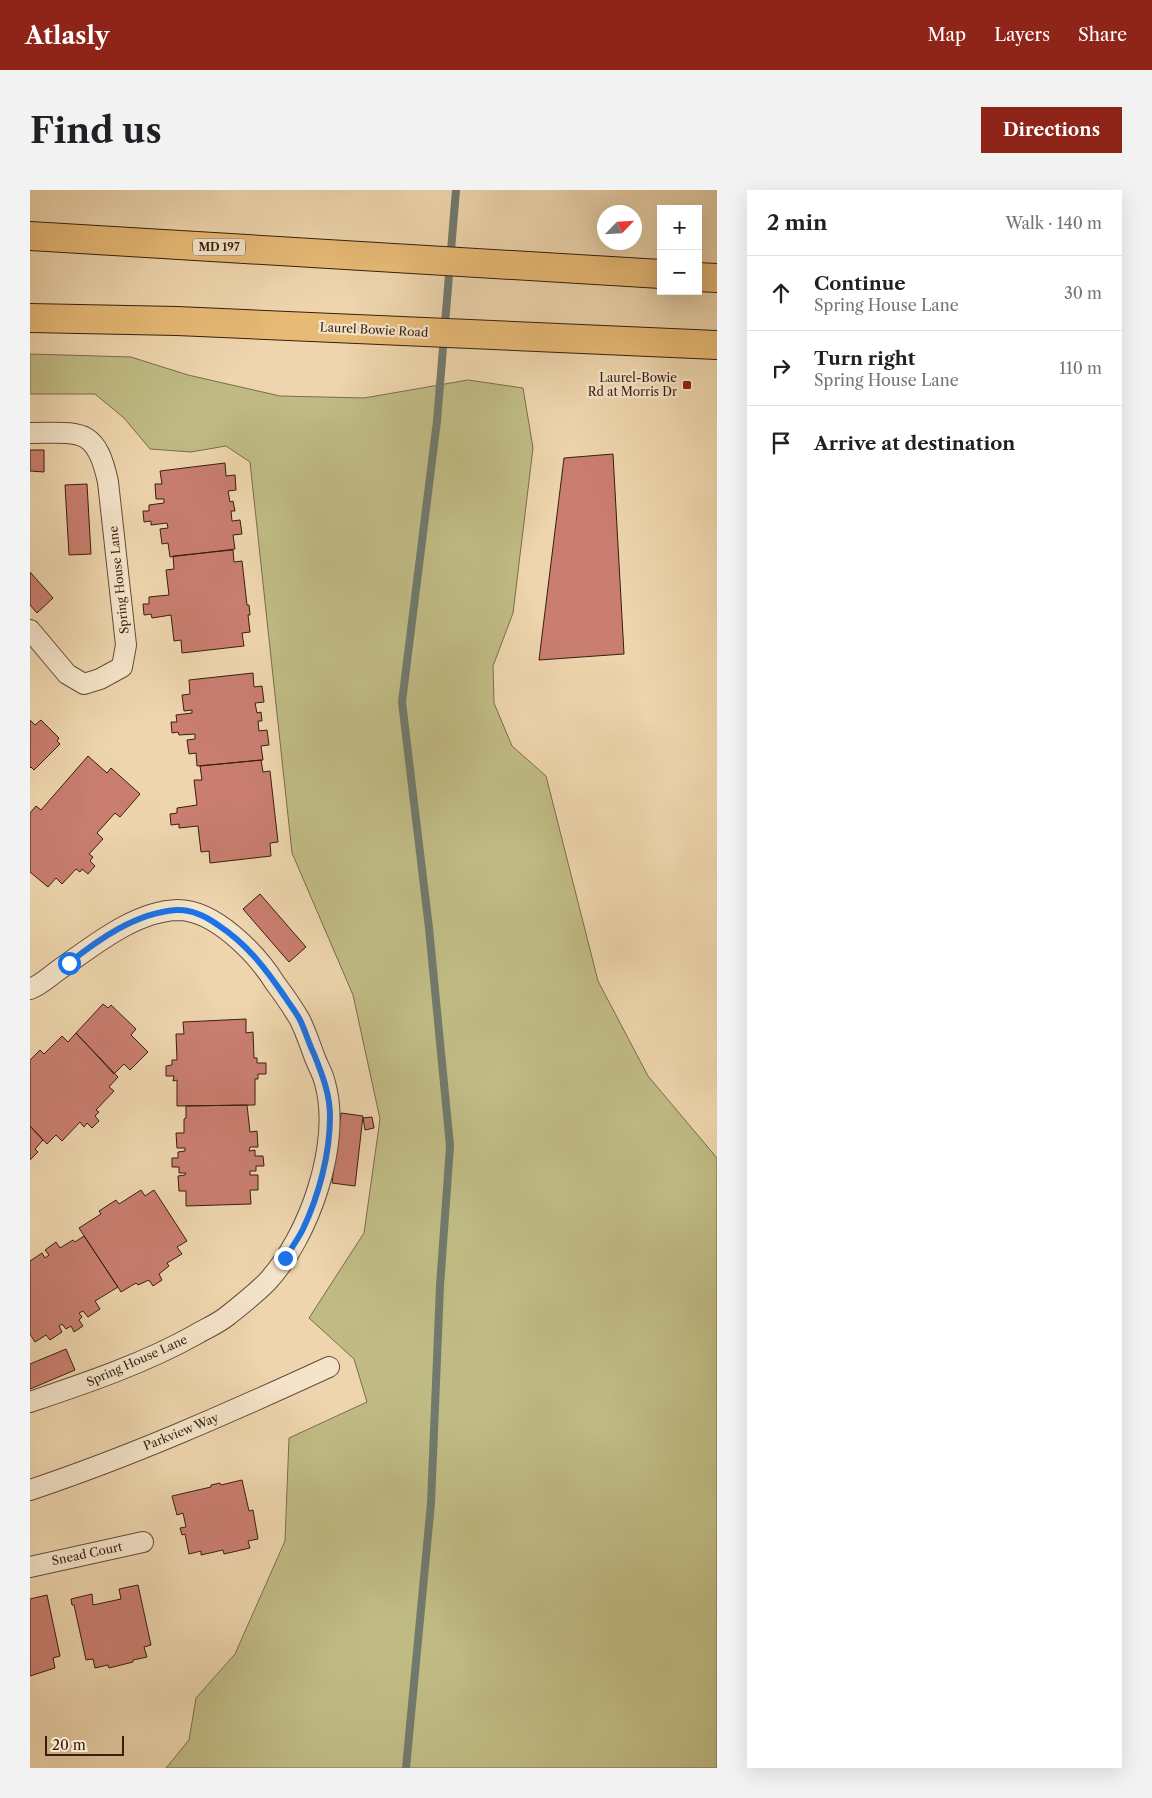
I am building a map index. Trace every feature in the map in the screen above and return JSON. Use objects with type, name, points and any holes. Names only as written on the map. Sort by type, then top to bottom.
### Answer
[{"type":"main road","name":"MD 197","points":[[30,236],[657,274]]},
{"type":"main road","points":[[702,277],[717,278]]},
{"type":"main road","name":"Laurel Bowie Road","points":[[30,318],[177,321],[717,345]]},
{"type":"street","name":"Spring House Lane","points":[[30,433],[77,433],[89,439],[103,459],[108,482],[126,645],[122,667],[100,679],[84,684],[67,674],[30,630]]},
{"type":"street","name":"Spring House Lane","points":[[30,989],[95,943],[149,916],[176,910],[188,911],[209,919],[249,950],[270,974],[300,1021],[325,1083],[330,1115],[326,1158],[310,1213],[303,1230],[267,1282],[225,1318],[174,1346],[94,1381],[30,1402]]},
{"type":"street","name":"Parkview Way","points":[[30,1490],[208,1422],[329,1367]]},
{"type":"street","name":"Snead Court","points":[[30,1567],[143,1542]]},
{"type":"shaded area","points":[[30,354],[131,357],[188,375],[280,396],[364,398],[468,380],[523,388],[533,448],[513,613],[493,666],[494,703],[512,746],[546,776],[598,981],[648,1076],[717,1158],[717,1768],[166,1768],[189,1740],[196,1698],[235,1654],[285,1541],[289,1438],[367,1402],[354,1359],[309,1318],[364,1233],[380,1119],[353,995],[292,853],[250,462],[226,446],[191,452],[150,449],[124,418],[95,394],[30,394]]},
{"type":"building","points":[[30,450],[44,450],[44,472],[30,471]]},
{"type":"building","points":[[613,454],[624,654],[539,660],[564,458]]},
{"type":"building","points":[[225,463],[226,476],[235,475],[236,490],[228,491],[230,502],[233,501],[235,511],[231,511],[232,521],[240,520],[242,534],[233,535],[235,549],[170,557],[168,543],[162,544],[160,529],[168,528],[167,523],[151,525],[151,521],[144,522],[143,511],[149,511],[149,505],[164,503],[164,499],[156,499],[155,484],[162,484],[160,471]]},
{"type":"building","points":[[87,484],[91,554],[69,555],[65,485]]},
{"type":"building","points":[[233,550],[234,562],[242,561],[247,605],[249,605],[250,632],[242,633],[244,646],[182,653],[181,640],[174,641],[171,615],[152,618],[151,614],[144,615],[143,604],[149,604],[149,597],[169,595],[166,570],[174,569],[173,556]]},
{"type":"building","points":[[30,572],[53,598],[37,613],[30,605]]},
{"type":"building","points":[[253,673],[254,687],[262,686],[264,702],[255,703],[257,713],[261,712],[262,721],[258,721],[259,731],[267,730],[269,745],[261,746],[263,760],[197,766],[196,753],[189,754],[187,740],[195,739],[195,734],[179,735],[178,732],[172,733],[171,722],[177,722],[176,715],[192,713],[192,710],[184,711],[182,695],[190,694],[189,680]]},
{"type":"building","points":[[30,720],[35,725],[41,720],[59,738],[57,741],[60,744],[34,770],[30,768]]},
{"type":"building","points":[[88,756],[107,773],[111,768],[140,794],[120,817],[115,813],[97,833],[103,839],[89,854],[93,857],[90,861],[95,866],[88,874],[82,869],[80,872],[76,869],[62,884],[56,878],[48,887],[30,872],[30,813],[36,806],[41,810]]},
{"type":"building","points":[[261,760],[263,772],[270,771],[278,842],[270,843],[271,856],[210,863],[209,851],[201,852],[198,826],[179,828],[179,824],[171,825],[170,814],[177,813],[177,808],[197,805],[194,780],[202,780],[200,766]]},
{"type":"building","points":[[260,894],[306,947],[289,962],[243,909]]},
{"type":"building","points":[[103,1004],[108,1008],[111,1005],[136,1029],[131,1035],[148,1052],[130,1070],[124,1064],[114,1074],[76,1033]]},
{"type":"building","points":[[246,1019],[246,1033],[253,1032],[254,1058],[257,1058],[257,1063],[266,1063],[266,1074],[258,1074],[258,1079],[255,1079],[255,1105],[177,1106],[177,1080],[173,1081],[174,1076],[166,1076],[166,1066],[172,1065],[172,1060],[177,1060],[176,1034],[184,1034],[183,1022]]},
{"type":"building","points":[[76,1033],[118,1077],[109,1087],[114,1091],[96,1110],[99,1112],[95,1116],[99,1121],[92,1128],[87,1123],[84,1127],[80,1122],[62,1141],[56,1135],[47,1144],[30,1126],[30,1060],[40,1050],[44,1054],[62,1036],[68,1042]]},
{"type":"building","points":[[247,1105],[250,1132],[257,1131],[258,1147],[250,1147],[249,1151],[255,1150],[255,1156],[263,1156],[264,1166],[256,1166],[256,1171],[250,1171],[250,1175],[258,1175],[258,1190],[250,1190],[251,1204],[186,1206],[186,1191],[179,1191],[178,1176],[185,1175],[186,1173],[179,1173],[179,1167],[172,1167],[172,1158],[178,1158],[178,1152],[185,1151],[185,1148],[177,1148],[176,1133],[184,1133],[186,1106]]},
{"type":"building","points":[[341,1113],[363,1116],[355,1186],[332,1183]]},
{"type":"building","points":[[372,1117],[374,1128],[365,1130],[363,1118]]},
{"type":"building","points":[[30,1126],[43,1140],[35,1149],[38,1152],[30,1160]]},
{"type":"building","points":[[141,1190],[145,1196],[154,1190],[187,1241],[177,1247],[182,1254],[167,1263],[169,1266],[159,1274],[162,1280],[153,1286],[149,1280],[138,1285],[136,1283],[121,1292],[79,1228],[101,1214],[99,1211],[116,1200],[119,1204]]},
{"type":"building","points":[[84,1236],[118,1287],[95,1301],[100,1309],[88,1317],[83,1311],[79,1313],[82,1317],[79,1320],[83,1326],[74,1332],[71,1326],[66,1329],[62,1324],[59,1326],[62,1332],[50,1340],[46,1335],[35,1342],[30,1334],[30,1261],[42,1253],[45,1258],[49,1255],[45,1250],[56,1242],[60,1248]]},
{"type":"building","points":[[66,1349],[75,1370],[30,1389],[30,1364]]},
{"type":"building","points":[[242,1480],[249,1511],[253,1510],[258,1539],[248,1541],[250,1548],[224,1554],[223,1550],[201,1555],[201,1551],[189,1554],[185,1534],[182,1535],[180,1528],[186,1527],[183,1513],[177,1515],[172,1496],[211,1487],[211,1485],[220,1483],[221,1485]]},
{"type":"building","points":[[138,1585],[151,1645],[144,1647],[147,1657],[109,1668],[108,1665],[95,1668],[93,1659],[86,1660],[71,1599],[92,1594],[93,1605],[121,1599],[119,1589]]},
{"type":"building","points":[[47,1595],[60,1656],[53,1658],[55,1668],[30,1676],[30,1599]]},
{"type":"waterway","points":[[406,1768],[431,1503],[440,1286],[450,1146],[429,928],[402,702],[437,421],[456,190]]},
{"type":"place","name":"Laurel-Bowie Rd at Morris Dr","points":[[687,385]]},
{"type":"route","points":[[69,963],[95,943],[122,928],[149,916],[176,910],[188,911],[209,919],[249,950],[270,974],[300,1021],[325,1083],[330,1115],[326,1158],[316,1195],[303,1230],[285,1258]]}]
